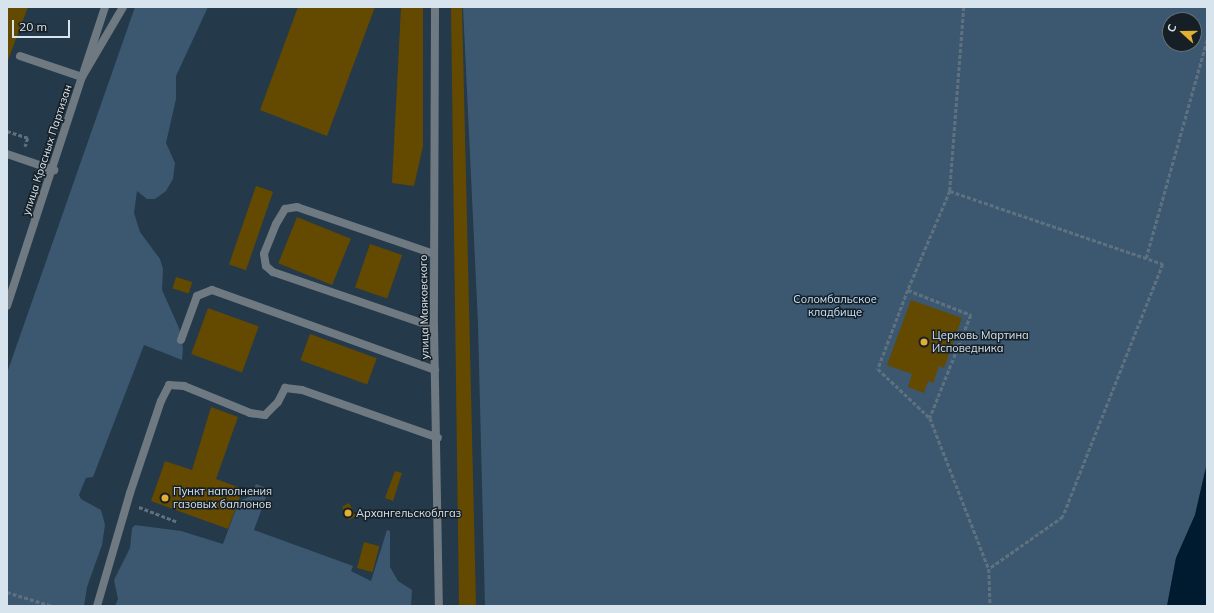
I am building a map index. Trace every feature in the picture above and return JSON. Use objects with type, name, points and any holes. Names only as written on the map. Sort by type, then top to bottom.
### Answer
[{"type":"street","points":[[20,56],[82,77],[105,7]]},
{"type":"street","name":"улица Красных Партизан","points":[[7,306],[54,170],[82,77],[123,7]]},
{"type":"street","name":"улица Маяковского","points":[[435,7],[434,327],[438,438],[439,606]]},
{"type":"street","points":[[7,154],[54,170]]},
{"type":"street","points":[[434,254],[297,207],[285,209],[264,254],[266,266],[274,272],[434,327]]},
{"type":"street","points":[[180,340],[197,296],[212,290],[436,370]]},
{"type":"street","points":[[97,606],[130,493],[161,401],[169,385],[184,386],[250,413],[265,415],[278,402],[285,388],[302,390],[438,438]]},
{"type":"path","points":[[964,7],[950,191],[908,290],[878,369],[930,418],[989,569],[990,606]]},
{"type":"path","points":[[1146,258],[1207,40]]},
{"type":"path","points":[[7,131],[28,138],[21,159]]},
{"type":"path","points":[[950,191],[1163,264],[1064,517],[989,569]]},
{"type":"path","points":[[908,290],[971,314],[930,418]]},
{"type":"path","points":[[7,592],[52,606]]},
{"type":"green space","points":[[135,7],[208,7],[176,76],[176,99],[166,143],[175,163],[173,179],[166,191],[155,199],[147,199],[137,191],[134,213],[140,232],[160,259],[163,269],[162,290],[179,328],[183,348],[182,360],[144,345],[93,477],[86,478],[79,495],[81,499],[101,510],[105,525],[102,545],[87,587],[84,606],[7,606],[7,373]]},
{"type":"green space","name":"Соломбальское кладбище","points":[[463,7],[1207,7],[1207,463],[1195,515],[1176,558],[1167,606],[485,606],[478,324]]},
{"type":"green space","points":[[256,484],[269,489],[254,530],[353,566],[351,571],[371,581],[387,530],[390,531],[390,567],[398,581],[412,590],[411,606],[115,606],[118,599],[114,580],[130,548],[132,528],[135,525],[181,531],[223,544],[239,501],[251,496]]},
{"type":"shaded area","points":[[1207,463],[1207,606],[1167,606],[1176,558],[1195,515]]},
{"type":"building","points":[[7,7],[28,7],[7,63]]},
{"type":"building","points":[[298,7],[375,7],[327,136],[260,110]]},
{"type":"building","points":[[401,7],[423,7],[423,146],[414,186],[392,183]]},
{"type":"building","points":[[451,7],[462,7],[476,606],[459,606]]},
{"type":"building","points":[[256,186],[273,192],[246,270],[229,264]]},
{"type":"building","points":[[297,217],[351,239],[332,285],[278,263]]},
{"type":"building","points":[[370,244],[402,255],[387,299],[355,287]]},
{"type":"building","points":[[176,277],[192,282],[189,293],[172,288]]},
{"type":"building","name":"Церковь Мартина Исповедника","points":[[911,300],[962,318],[944,368],[939,366],[933,383],[928,381],[924,393],[908,387],[912,374],[887,365]]},
{"type":"building","points":[[208,308],[259,326],[242,373],[191,354]]},
{"type":"building","points":[[310,334],[377,358],[367,385],[300,360]]},
{"type":"building","points":[[211,407],[238,417],[216,479],[243,489],[228,529],[151,501],[165,461],[192,470]]},
{"type":"building","points":[[395,471],[402,473],[393,501],[385,498]]},
{"type":"building","points":[[349,503],[356,516],[349,520],[342,507]]},
{"type":"building","points":[[364,542],[379,546],[372,572],[357,568]]},
{"type":"place","name":"Церковь Мартина Исповедника","points":[[924,342]]},
{"type":"place","name":"Пункт наполнения газовых баллонов","points":[[165,498]]},
{"type":"place","name":"Архангельскоблгаз","points":[[348,513]]}]
